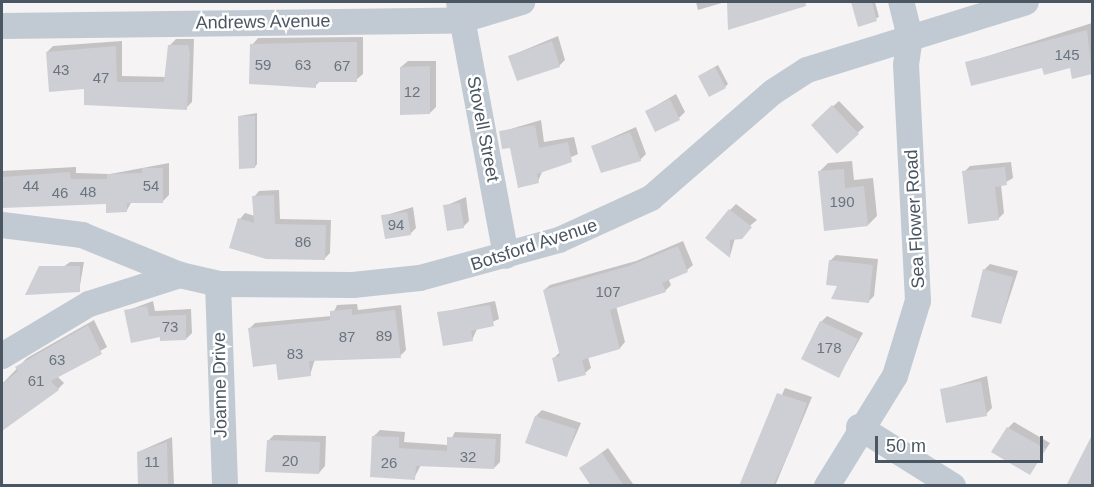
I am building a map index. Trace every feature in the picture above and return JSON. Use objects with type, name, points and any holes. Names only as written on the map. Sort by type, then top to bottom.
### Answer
[{"type":"street","name":"Andrews Avenue","points":[[2,26],[461,11],[522,2]]},
{"type":"street","points":[[901,2],[910,37]]},
{"type":"street","name":"Botsford Avenue","points":[[2,225],[82,235],[180,275],[218,284],[352,285],[420,278],[506,256],[599,224],[651,198],[773,92],[807,70],[1026,2]]},
{"type":"street","name":"Stovell Street","points":[[461,11],[506,256]]},
{"type":"street","name":"Sea Flower Road","points":[[827,486],[859,427],[895,376],[918,301],[906,65],[910,37]]},
{"type":"street","points":[[2,356],[89,304],[180,275]]},
{"type":"street","name":"Joanne Drive","points":[[218,284],[225,486]]},
{"type":"street","points":[[859,427],[953,486]]},
{"type":"building","points":[[727,2],[805,2],[806,6],[728,30]]},
{"type":"building","points":[[851,2],[872,2],[877,21],[858,27]]},
{"type":"building","points":[[1087,30],[1092,74],[1072,79],[1070,68],[1044,75],[1042,68],[971,86],[965,62]]},
{"type":"building","points":[[552,41],[560,67],[517,81],[508,56]]},
{"type":"building","points":[[357,42],[357,82],[316,82],[316,88],[249,84],[250,44]]},
{"type":"building","points":[[168,45],[188,45],[190,53],[187,110],[84,105],[84,89],[49,92],[46,52],[116,46],[117,82],[164,82]]},
{"type":"building","points":[[430,66],[430,114],[400,115],[400,67]]},
{"type":"building","points":[[715,67],[726,88],[709,97],[698,76]]},
{"type":"building","points":[[670,99],[680,120],[655,132],[645,111]]},
{"type":"building","points":[[832,105],[859,134],[837,154],[811,125]]},
{"type":"building","points":[[238,116],[255,116],[255,168],[239,169]]},
{"type":"building","points":[[535,125],[539,148],[568,142],[572,162],[537,174],[539,183],[518,188],[510,148],[502,149],[499,131]]},
{"type":"building","points":[[630,132],[641,161],[601,173],[591,146]]},
{"type":"building","points":[[1005,167],[1007,185],[995,187],[999,220],[968,224],[962,171]]},
{"type":"building","points":[[142,168],[163,168],[163,203],[127,203],[127,212],[106,213],[106,204],[2,208],[2,177],[70,172],[71,179],[107,179],[107,174],[142,173]]},
{"type":"building","points":[[844,169],[845,188],[864,186],[868,226],[824,231],[818,171]]},
{"type":"building","points":[[274,195],[275,224],[326,225],[325,260],[266,259],[229,248],[238,218],[254,223],[252,196]]},
{"type":"building","points":[[460,203],[464,228],[447,231],[443,205]]},
{"type":"building","points":[[729,209],[752,227],[742,239],[730,240],[730,258],[705,238]]},
{"type":"building","points":[[407,212],[411,235],[385,239],[381,215]]},
{"type":"building","points":[[678,246],[688,272],[662,283],[666,292],[610,310],[620,349],[582,360],[586,375],[558,382],[552,358],[560,356],[543,290],[629,266]]},
{"type":"building","points":[[829,260],[873,265],[869,303],[831,299],[837,286],[826,285]]},
{"type":"building","points":[[39,266],[80,266],[80,292],[25,295]]},
{"type":"building","points":[[983,269],[1013,277],[1001,324],[971,317]]},
{"type":"building","points":[[490,305],[494,326],[471,331],[473,341],[443,346],[437,312]]},
{"type":"building","points":[[147,306],[149,316],[186,315],[186,340],[160,341],[160,337],[131,343],[124,310]]},
{"type":"building","points":[[352,309],[352,315],[395,310],[401,358],[309,361],[311,376],[278,380],[276,364],[253,367],[248,328],[330,320],[330,311]]},
{"type":"building","points":[[820,321],[858,339],[839,378],[801,359]]},
{"type":"building","points":[[88,325],[102,354],[51,381],[59,390],[2,431],[2,384],[18,371],[15,367]]},
{"type":"building","points":[[981,381],[987,416],[946,423],[940,389]]},
{"type":"building","points":[[777,393],[807,403],[792,446],[773,486],[739,486]]},
{"type":"building","points":[[535,416],[576,429],[567,457],[525,443]]},
{"type":"building","points":[[1007,427],[1046,449],[1030,475],[991,452]]},
{"type":"building","points":[[1092,435],[1092,486],[1066,486]]},
{"type":"building","points":[[372,436],[399,437],[399,448],[447,451],[447,437],[496,439],[494,469],[416,466],[415,480],[370,477]]},
{"type":"building","points":[[267,440],[320,442],[319,474],[265,472]]},
{"type":"building","points":[[167,442],[168,485],[138,486],[137,452]]},
{"type":"building","points":[[602,453],[624,486],[591,486],[579,468]]}]
